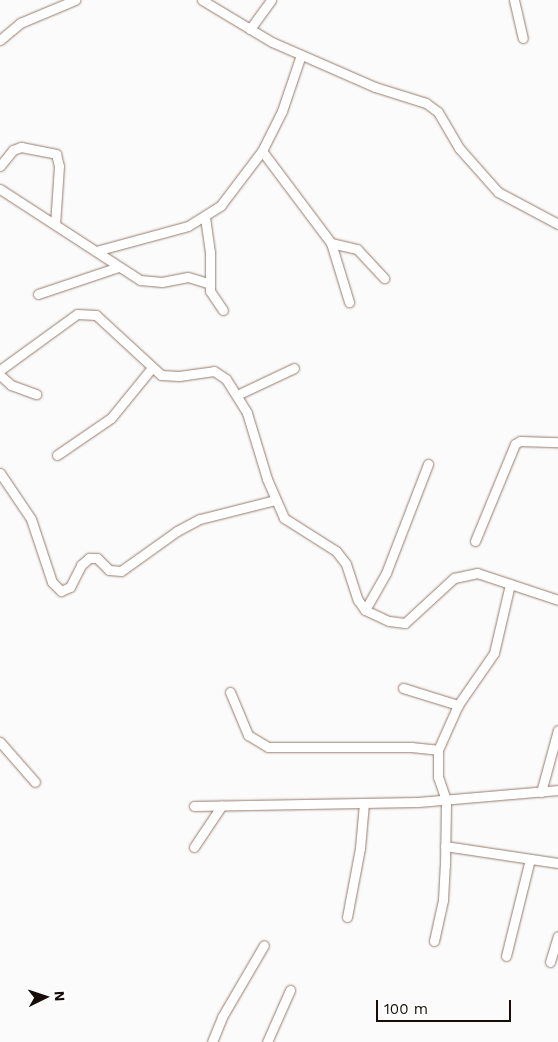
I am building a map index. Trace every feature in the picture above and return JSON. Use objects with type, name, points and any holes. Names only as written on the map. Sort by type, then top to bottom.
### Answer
[{"type":"street","points":[[0,40],[20,23],[75,0]]},
{"type":"street","points":[[202,0],[250,30],[301,55],[376,87],[426,103],[438,112],[459,148],[498,192],[558,224]]},
{"type":"street","points":[[250,30],[271,0]]},
{"type":"street","points":[[514,0],[523,38]]},
{"type":"street","points":[[96,251],[188,226],[205,217],[236,190],[262,152],[282,111],[301,55]]},
{"type":"street","points":[[0,166],[13,150],[22,147],[56,154],[59,166],[55,224]]},
{"type":"street","points":[[262,152],[331,243],[349,302]]},
{"type":"street","points":[[0,189],[96,251],[128,275],[152,282],[188,277],[208,283]]},
{"type":"street","points":[[205,217],[210,252],[208,283],[215,301],[223,310]]},
{"type":"street","points":[[331,243],[357,248],[384,278]]},
{"type":"street","points":[[38,294],[118,267]]},
{"type":"street","points":[[0,370],[69,319],[86,313],[107,324],[151,369],[161,375],[179,376],[214,371],[226,379],[237,396],[255,436],[275,500],[284,518],[298,529],[336,551],[346,564],[358,600],[365,610],[389,621],[405,623],[454,578],[484,574],[558,600]]},
{"type":"street","points":[[237,396],[294,368]]},
{"type":"street","points":[[57,455],[111,418],[151,369]]},
{"type":"street","points":[[0,375],[11,385],[36,394]]},
{"type":"street","points":[[475,541],[515,444],[520,441],[558,442]]},
{"type":"street","points":[[365,610],[386,573],[428,464]]},
{"type":"street","points":[[0,473],[31,519],[52,582],[61,590],[70,587],[82,565],[90,558],[97,558],[109,570],[121,571],[177,531],[200,519],[275,500]]},
{"type":"street","points":[[434,941],[442,900],[446,800],[438,777],[438,750],[458,705],[494,653],[510,584]]},
{"type":"street","points":[[403,688],[458,705]]},
{"type":"street","points":[[230,692],[248,735],[268,747],[411,747],[438,750]]},
{"type":"street","points":[[541,792],[558,730]]},
{"type":"street","points":[[0,742],[35,782]]},
{"type":"street","points":[[194,806],[446,800],[558,790]]},
{"type":"street","points":[[347,917],[360,848],[364,803]]},
{"type":"street","points":[[194,847],[222,805]]},
{"type":"street","points":[[445,846],[558,863]]},
{"type":"street","points":[[506,956],[530,859]]},
{"type":"street","points":[[550,962],[558,936]]},
{"type":"street","points":[[212,1042],[226,1009],[264,945]]},
{"type":"street","points":[[267,1042],[290,990]]}]
